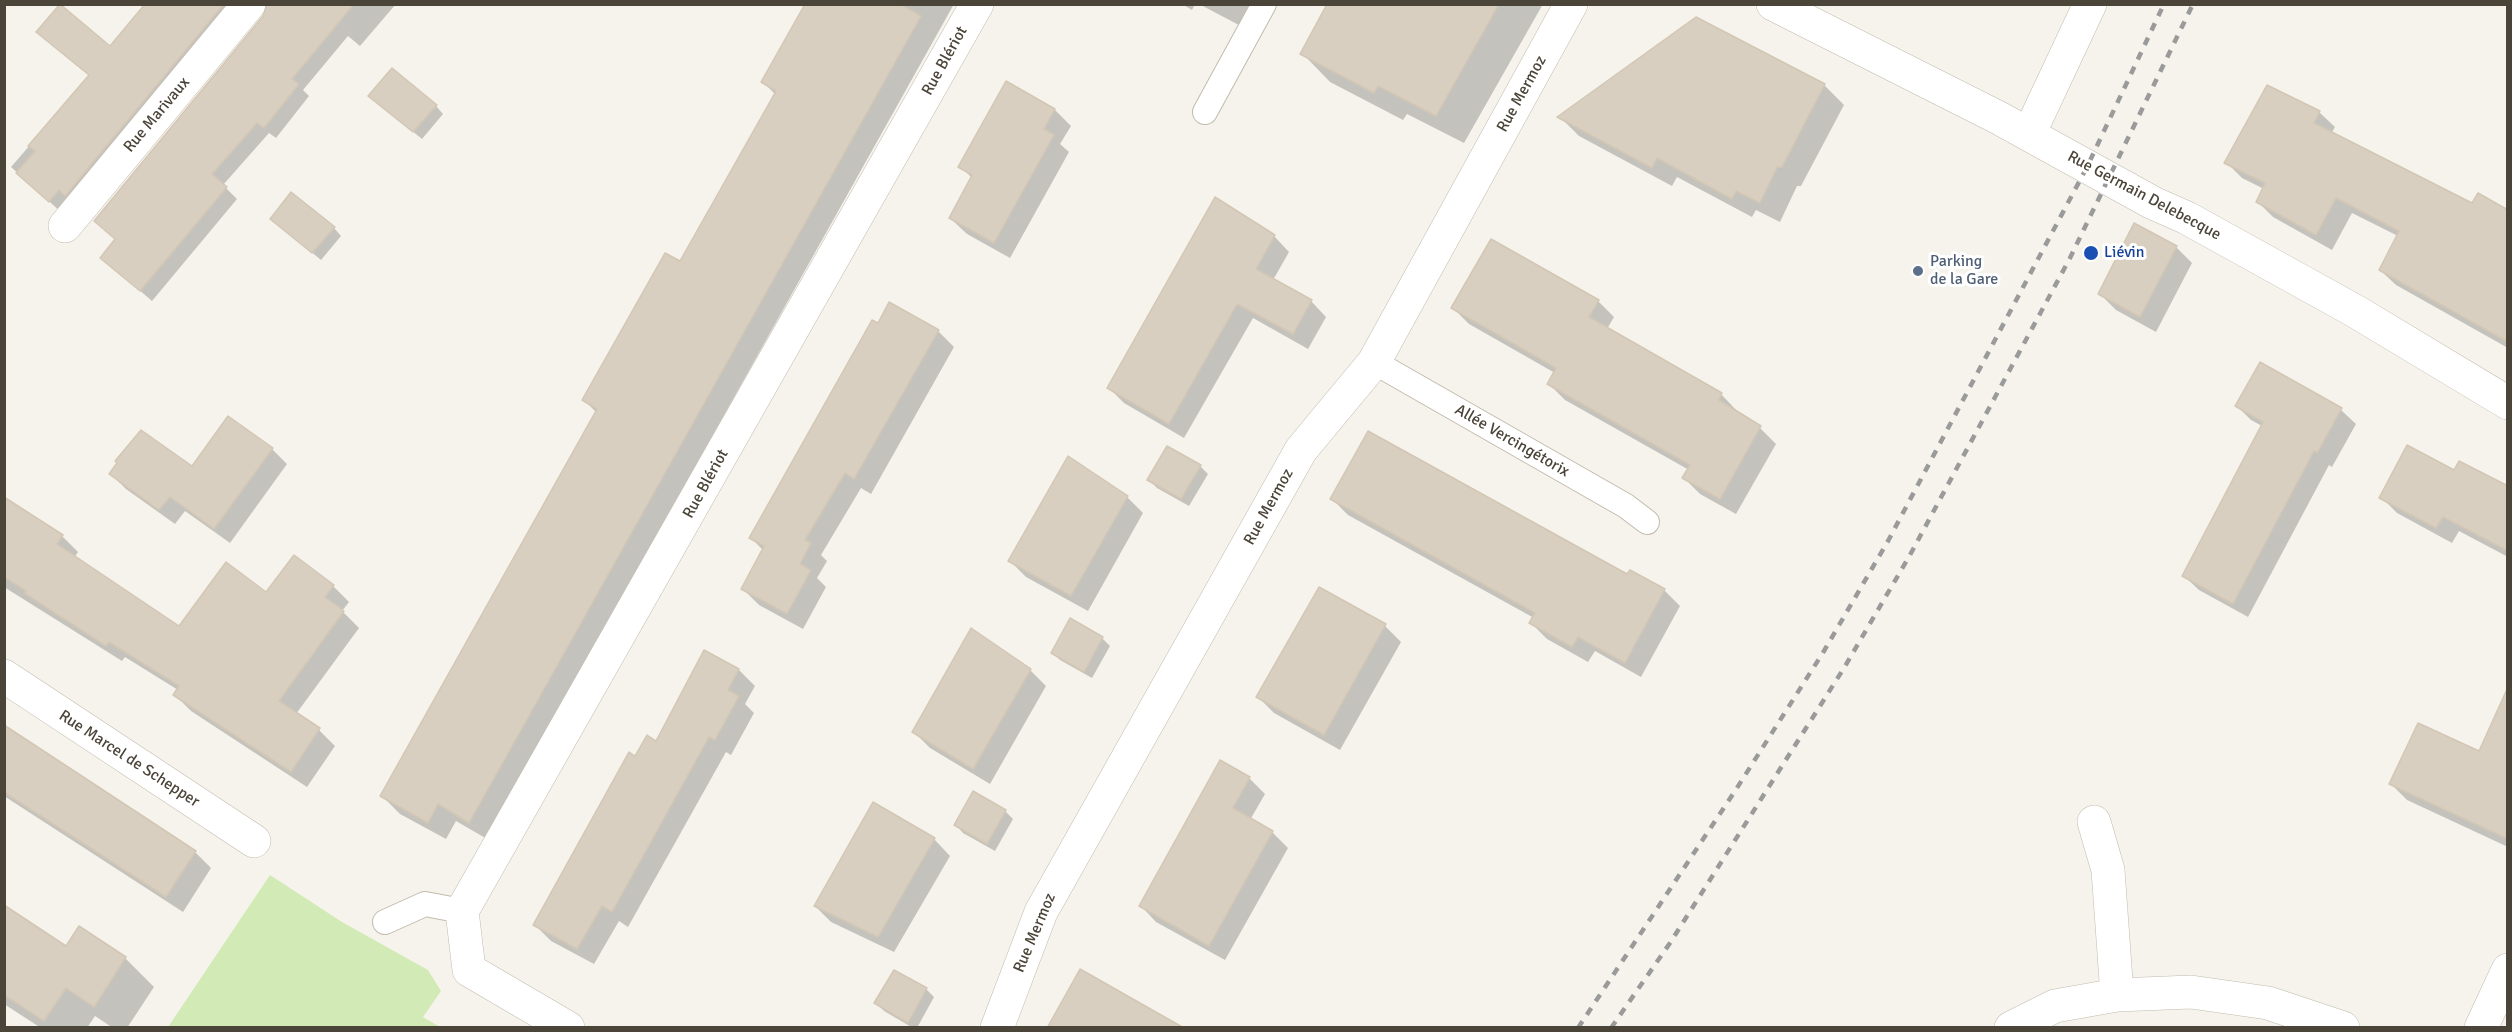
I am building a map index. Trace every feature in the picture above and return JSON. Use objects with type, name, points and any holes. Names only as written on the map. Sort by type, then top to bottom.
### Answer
[{"type":"street","name":"Rue Marivaux","points":[[65,226],[249,4]]},
{"type":"street","name":"Rue Blériot","points":[[462,911],[977,4]]},
{"type":"street","name":"Rue Mermoz","points":[[997,1028],[1041,912],[1301,450],[1374,362],[1571,4]]},
{"type":"street","name":"Rue Germain Delebecque","points":[[1773,4],[2029,134],[2153,203],[2187,218],[2355,311],[2508,403]]},
{"type":"street","points":[[2029,134],[2090,4]]},
{"type":"street","name":"Rue Marcel de Schepper","points":[[4,676],[254,841]]},
{"type":"street","points":[[2094,822],[2108,870],[2117,995]]},
{"type":"street","points":[[462,911],[469,970],[568,1028]]},
{"type":"street","points":[[2481,1028],[2508,970]]},
{"type":"street","points":[[2011,1028],[2055,1006],[2117,995],[2192,992],[2268,1003],[2343,1028]]},
{"type":"lane","points":[[1205,112],[1264,4]]},
{"type":"lane","name":"Allée Vercingétorix","points":[[1374,362],[1626,506],[1647,522]]},
{"type":"lane","points":[[385,922],[425,904],[462,911]]},
{"type":"green space","points":[[270,875],[342,922],[428,970],[441,991],[423,1017],[440,1027],[168,1027]]},
{"type":"building","points":[[60,4],[110,46],[145,4],[224,4],[65,196],[59,190],[49,202],[16,173],[35,151],[28,146],[89,75],[36,32]]},
{"type":"building","points":[[267,4],[354,4],[292,79],[299,84],[264,128],[257,123],[212,174],[227,187],[140,291],[100,258],[115,239],[94,221],[263,16]]},
{"type":"building","points":[[805,4],[900,4],[921,16],[469,823],[438,804],[428,823],[380,796],[597,409],[582,400],[665,253],[680,261],[776,91],[761,82]]},
{"type":"building","points":[[1327,4],[1499,4],[1436,116],[1378,86],[1374,93],[1300,54]]},
{"type":"building","points":[[1696,17],[1825,84],[1782,167],[1777,167],[1760,203],[1736,191],[1732,199],[1657,158],[1652,168],[1557,117]]},
{"type":"building","points":[[392,68],[437,105],[413,132],[368,96]]},
{"type":"building","points":[[1006,81],[1055,109],[1044,129],[1054,135],[994,243],[949,218],[972,175],[958,167]]},
{"type":"building","points":[[2267,85],[2320,111],[2314,123],[2472,203],[2478,193],[2508,210],[2508,342],[2379,270],[2399,231],[2336,198],[2316,235],[2256,202],[2265,183],[2224,163]]},
{"type":"building","points":[[291,192],[335,227],[312,253],[270,219]]},
{"type":"building","points":[[1215,197],[1275,235],[1256,269],[1312,300],[1293,334],[1237,304],[1169,424],[1107,388]]},
{"type":"building","points":[[2134,223],[2177,246],[2140,317],[2098,294]]},
{"type":"building","points":[[1491,239],[1599,300],[1589,317],[1722,393],[1719,400],[1761,426],[1720,499],[1682,478],[1690,465],[1547,384],[1556,368],[1451,308]]},
{"type":"building","points":[[889,302],[939,330],[854,479],[845,473],[805,540],[811,543],[800,564],[811,570],[787,614],[741,589],[764,546],[749,538],[872,320],[878,323]]},
{"type":"building","points":[[2260,362],[2342,408],[2317,453],[2314,451],[2233,604],[2182,576],[2263,422],[2235,406]]},
{"type":"building","points":[[228,416],[273,448],[214,529],[170,497],[159,510],[109,474],[117,463],[115,461],[141,430],[192,466]]},
{"type":"building","points":[[1368,431],[1627,574],[1630,570],[1665,589],[1625,663],[1578,637],[1572,647],[1529,623],[1535,613],[1330,499]]},
{"type":"building","points":[[2407,445],[2454,470],[2459,461],[2508,486],[2508,551],[2443,517],[2436,528],[2379,498]]},
{"type":"building","points":[[1167,446],[1201,465],[1181,499],[1147,480]]},
{"type":"building","points":[[1068,456],[1128,496],[1071,596],[1008,561]]},
{"type":"building","points":[[4,497],[63,535],[57,544],[179,626],[226,562],[266,592],[294,555],[334,585],[325,597],[344,611],[279,701],[320,728],[291,772],[173,695],[179,686],[109,642],[106,646],[24,593],[26,591],[4,577]]},
{"type":"building","points":[[1319,587],[1386,624],[1324,735],[1256,697]]},
{"type":"building","points":[[1070,618],[1103,637],[1084,672],[1051,653]]},
{"type":"building","points":[[971,628],[1031,669],[973,769],[912,732]]},
{"type":"building","points":[[704,650],[739,669],[728,690],[739,696],[715,740],[709,737],[612,912],[602,906],[577,949],[533,925],[629,752],[635,756],[647,735],[656,741]]},
{"type":"building","points":[[2508,687],[2508,839],[2389,784],[2418,723],[2479,751]]},
{"type":"building","points":[[4,725],[196,851],[166,897],[4,792]]},
{"type":"building","points":[[1220,760],[1250,777],[1233,808],[1273,831],[1209,946],[1139,906]]},
{"type":"building","points":[[973,791],[1006,810],[987,844],[954,825]]},
{"type":"building","points":[[873,802],[935,838],[878,937],[814,906]]},
{"type":"building","points":[[4,905],[66,946],[79,926],[126,957],[94,1007],[66,988],[44,1021],[4,995]]},
{"type":"building","points":[[1080,969],[1184,1028],[1047,1028]]},
{"type":"building","points":[[894,970],[927,988],[908,1023],[874,1003]]},
{"type":"railway","points":[[1578,1028],[1735,791],[1824,651],[1888,541],[2087,167],[2164,4]]},
{"type":"railway","points":[[1611,1028],[1670,943],[1844,668],[1910,555],[2070,258],[2193,4]]},
{"type":"place","name":"Liévin","points":[[2091,253]]},
{"type":"place","name":"Parking de la Gare","points":[[1918,271]]}]
